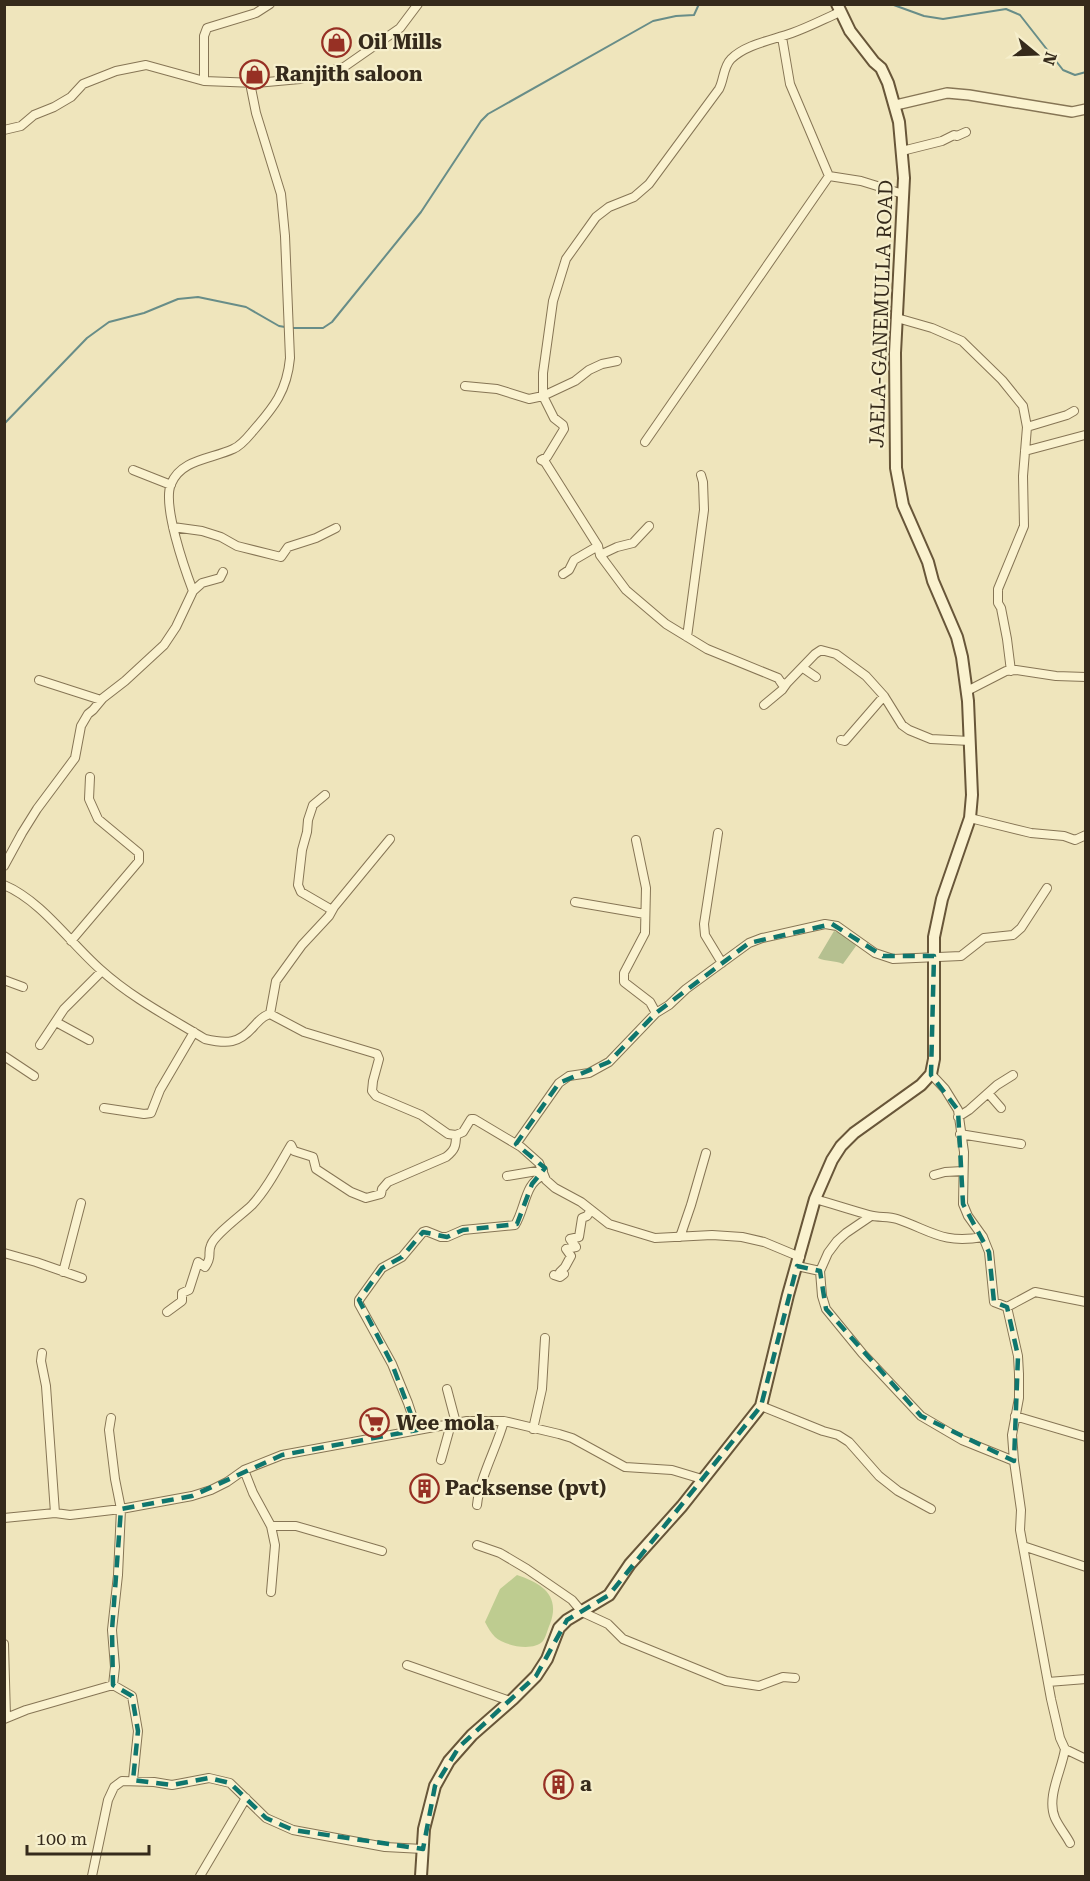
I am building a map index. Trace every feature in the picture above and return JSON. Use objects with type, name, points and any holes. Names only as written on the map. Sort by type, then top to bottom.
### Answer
[{"type":"main road","name":"JAELA-GANEMULLA ROAD","points":[[839,8],[850,31],[881,68],[896,105],[901,131],[903,194],[895,353],[894,447],[899,491],[903,506],[957,637],[967,691],[972,795],[970,818],[942,899],[934,937],[934,1059],[931,1074]]},
{"type":"main road","points":[[421,1876],[424,1829],[435,1786],[442,1773],[459,1747],[510,1701],[542,1668],[559,1628],[567,1620],[609,1595],[630,1564],[682,1506],[761,1406],[788,1295],[815,1199],[832,1160],[841,1146],[854,1133],[921,1085],[931,1074]]},
{"type":"street","points":[[204,81],[204,36],[207,28],[256,14],[270,4]]},
{"type":"street","points":[[4,130],[21,126],[34,115],[54,107],[71,97],[83,84],[116,71],[146,65],[204,81],[250,83],[300,79],[344,67],[400,28],[418,4]]},
{"type":"street","points":[[787,683],[782,684],[778,678],[707,649],[666,624],[632,595],[600,555],[598,546],[541,460],[547,457],[564,429],[548,409],[543,396],[543,373],[561,270],[573,248],[596,217],[609,207],[634,197],[649,184],[719,89],[729,60],[739,53],[782,37],[839,8]]},
{"type":"street","points":[[782,37],[790,84],[829,176]]},
{"type":"street","points":[[193,591],[180,559],[170,505],[171,485],[183,467],[236,448],[248,438],[273,408],[282,392],[288,375],[290,358],[281,194],[256,113],[250,83]]},
{"type":"street","points":[[896,105],[947,93],[1072,112],[1086,109]]},
{"type":"street","points":[[902,151],[966,132]]},
{"type":"street","points":[[829,176],[861,181],[903,194]]},
{"type":"street","points":[[645,442],[829,176]]},
{"type":"street","points":[[897,318],[932,328],[962,341],[1002,380],[1023,406],[1027,427],[1024,526],[998,590],[998,603],[1007,639],[1011,671]]},
{"type":"street","points":[[465,386],[497,389],[529,399],[543,396],[575,381],[602,364],[617,361]]},
{"type":"street","points":[[1027,427],[1074,411]]},
{"type":"street","points":[[1025,451],[1085,435]]},
{"type":"street","points":[[133,470],[171,485]]},
{"type":"street","points":[[687,637],[704,510],[704,482],[701,475]]},
{"type":"street","points":[[600,555],[633,543],[649,526]]},
{"type":"street","points":[[174,527],[202,531],[221,537],[237,546],[281,556],[288,547],[316,538],[336,528]]},
{"type":"street","points":[[563,574],[574,560],[598,546]]},
{"type":"street","points":[[4,866],[21,833],[75,758],[81,726],[88,714],[164,645],[176,627],[193,591],[202,584],[220,578],[223,572]]},
{"type":"street","points":[[764,705],[821,650],[836,654],[866,676],[884,696],[902,725],[909,730],[931,739],[970,741]]},
{"type":"street","points":[[803,668],[816,677]]},
{"type":"street","points":[[967,691],[1011,671],[1086,677]]},
{"type":"street","points":[[39,680],[101,700]]},
{"type":"street","points":[[841,740],[845,741],[884,696]]},
{"type":"street","points":[[71,941],[140,857],[139,853],[99,819],[89,799],[90,777]]},
{"type":"street","points":[[325,795],[313,805],[302,850],[298,885],[300,892],[332,910]]},
{"type":"street","points":[[970,818],[1031,833],[1064,836],[1075,840],[1086,835]]},
{"type":"street","points":[[718,833],[704,924],[705,935],[722,963]]},
{"type":"street","points":[[270,1014],[276,981],[302,945],[329,916],[390,839]]},
{"type":"street","points":[[636,840],[646,888],[645,933],[624,973],[624,982],[650,1002],[657,1013]]},
{"type":"street","points":[[4,885],[36,904],[102,971],[127,992],[205,1039],[217,1042],[237,1041],[270,1014],[304,1032],[376,1054],[379,1059],[372,1091],[376,1096],[414,1111],[448,1134],[456,1136],[462,1132],[471,1119],[474,1119],[516,1144],[539,1163],[543,1173],[555,1188],[581,1202],[609,1224],[655,1238],[712,1235],[742,1237],[764,1242],[820,1271]]},
{"type":"street","points":[[516,1144],[559,1083],[569,1076],[589,1073],[609,1062],[657,1013],[749,943],[825,924],[837,926],[875,953],[893,959],[961,956],[984,938],[1013,935],[1021,928],[1047,888]]},
{"type":"street","points":[[575,902],[645,914]]},
{"type":"street","points":[[40,1045],[64,1009],[102,971]]},
{"type":"street","points":[[4,980],[23,987]]},
{"type":"street","points":[[56,1022],[89,1040]]},
{"type":"street","points":[[104,1108],[151,1113],[156,1098],[194,1032]]},
{"type":"street","points":[[4,1056],[34,1076]]},
{"type":"street","points":[[931,1074],[945,1089],[958,1110],[964,1152],[963,1204],[968,1216],[983,1237],[988,1252],[994,1302],[1007,1307],[1035,1292],[1086,1302]]},
{"type":"street","points":[[958,1117],[1013,1075]]},
{"type":"street","points":[[988,1093],[1001,1108]]},
{"type":"street","points":[[960,1134],[1021,1144]]},
{"type":"street","points":[[167,1312],[182,1301],[182,1293],[189,1290],[198,1262],[205,1267],[210,1260],[211,1245],[227,1226],[252,1204],[291,1145],[294,1151],[313,1157],[316,1169],[332,1181],[366,1198],[381,1194],[388,1182],[446,1157],[453,1152],[456,1146],[456,1136]]},
{"type":"street","points":[[680,1237],[692,1205],[706,1153]]},
{"type":"street","points":[[934,1175],[963,1171]]},
{"type":"street","points":[[507,1176],[543,1173]]},
{"type":"street","points":[[417,1430],[392,1364],[359,1307],[359,1300],[382,1268],[402,1257],[423,1232],[447,1237],[471,1228],[515,1225],[532,1184],[543,1173]]},
{"type":"street","points":[[815,1199],[871,1216],[895,1219],[943,1238],[955,1240],[983,1237]]},
{"type":"street","points":[[63,1272],[81,1203]]},
{"type":"street","points":[[554,1275],[560,1277],[564,1274],[560,1272],[571,1256],[566,1249],[576,1246],[570,1239],[579,1238],[582,1218],[587,1216],[591,1210]]},
{"type":"street","points":[[871,1216],[837,1241],[828,1253],[820,1271],[822,1296],[826,1309],[861,1353],[921,1416],[962,1440],[1014,1461]]},
{"type":"street","points":[[4,1253],[82,1278]]},
{"type":"street","points":[[1007,1307],[1018,1356],[1019,1398],[1012,1435],[1021,1510],[1020,1530],[1048,1682],[1060,1738],[1065,1749],[1064,1762],[1053,1797],[1054,1816],[1070,1843]]},
{"type":"street","points":[[533,1429],[542,1389],[545,1338]]},
{"type":"street","points":[[42,1353],[55,1514]]},
{"type":"street","points":[[441,1460],[454,1423],[447,1389]]},
{"type":"street","points":[[761,1406],[823,1431],[838,1434],[849,1442],[879,1476],[898,1491],[931,1509]]},
{"type":"street","points":[[1016,1416],[1086,1437]]},
{"type":"street","points":[[111,1418],[109,1430],[121,1509],[118,1575],[112,1630],[116,1667],[113,1685]]},
{"type":"street","points":[[4,1518],[69,1515],[121,1509],[192,1496],[227,1482],[244,1470],[282,1455],[454,1423],[488,1420],[504,1421],[572,1438],[625,1467],[672,1470],[702,1479]]},
{"type":"street","points":[[477,1505],[478,1489],[498,1444],[504,1421]]},
{"type":"street","points":[[244,1470],[253,1493],[272,1526],[275,1545],[271,1592]]},
{"type":"street","points":[[272,1526],[296,1526],[382,1551]]},
{"type":"street","points":[[477,1545],[500,1553],[527,1569],[572,1600],[582,1612],[608,1624],[623,1639],[726,1681],[759,1686],[783,1677],[795,1678]]},
{"type":"street","points":[[1023,1546],[1086,1567]]},
{"type":"street","points":[[4,1644],[5,1719],[26,1710],[113,1685],[132,1696],[138,1731],[133,1780]]},
{"type":"street","points":[[407,1665],[510,1701]]},
{"type":"street","points":[[1048,1682],[1086,1679]]},
{"type":"street","points":[[1065,1749],[1086,1759]]},
{"type":"street","points":[[92,1876],[108,1800],[114,1787],[122,1781],[133,1780],[172,1785],[208,1778],[230,1783],[266,1818],[293,1830],[385,1846],[423,1849]]},
{"type":"street","points":[[200,1876],[246,1798]]},
{"type":"highlighted area","points":[[832,924],[883,956],[934,956],[931,1075],[958,1110],[963,1204],[989,1252],[994,1302],[1007,1307],[1018,1356],[1014,1461],[921,1416],[826,1309],[820,1271],[797,1266],[761,1406],[609,1595],[567,1620],[536,1676],[459,1747],[435,1786],[423,1849],[293,1830],[266,1818],[230,1783],[209,1778],[172,1785],[133,1780],[138,1731],[132,1696],[113,1685],[112,1630],[121,1509],[192,1496],[282,1455],[417,1430],[392,1364],[359,1300],[382,1268],[402,1257],[423,1232],[447,1237],[463,1230],[517,1224],[532,1184],[545,1168],[516,1144],[559,1083],[609,1062],[656,1013],[749,943]]},
{"type":"green space","points":[[834,931],[852,941],[856,946],[843,964],[818,958]]},
{"type":"green space","points":[[517,1575],[541,1586],[551,1598],[553,1605],[553,1614],[544,1639],[533,1646],[512,1645],[500,1640],[492,1634],[485,1622],[500,1589]]},
{"type":"waterway","points":[[291,328],[323,328],[332,322],[421,212],[481,121],[488,114],[653,21],[694,15],[699,4]]},
{"type":"waterway","points":[[891,4],[924,16],[943,19],[1006,9],[1020,15],[1063,70],[1075,75],[1086,72]]},
{"type":"waterway","points":[[4,424],[87,338],[109,322],[144,313],[178,299],[198,297],[246,307],[279,326],[285,327]]},
{"type":"place","name":"Oil Mills","points":[[337,42]]},
{"type":"place","name":"Ranjith saloon","points":[[254,74]]},
{"type":"place","name":"Wee mola","points":[[375,1423]]},
{"type":"place","name":"Packsense (pvt)","points":[[424,1488]]},
{"type":"place","name":"a","points":[[559,1784]]}]
